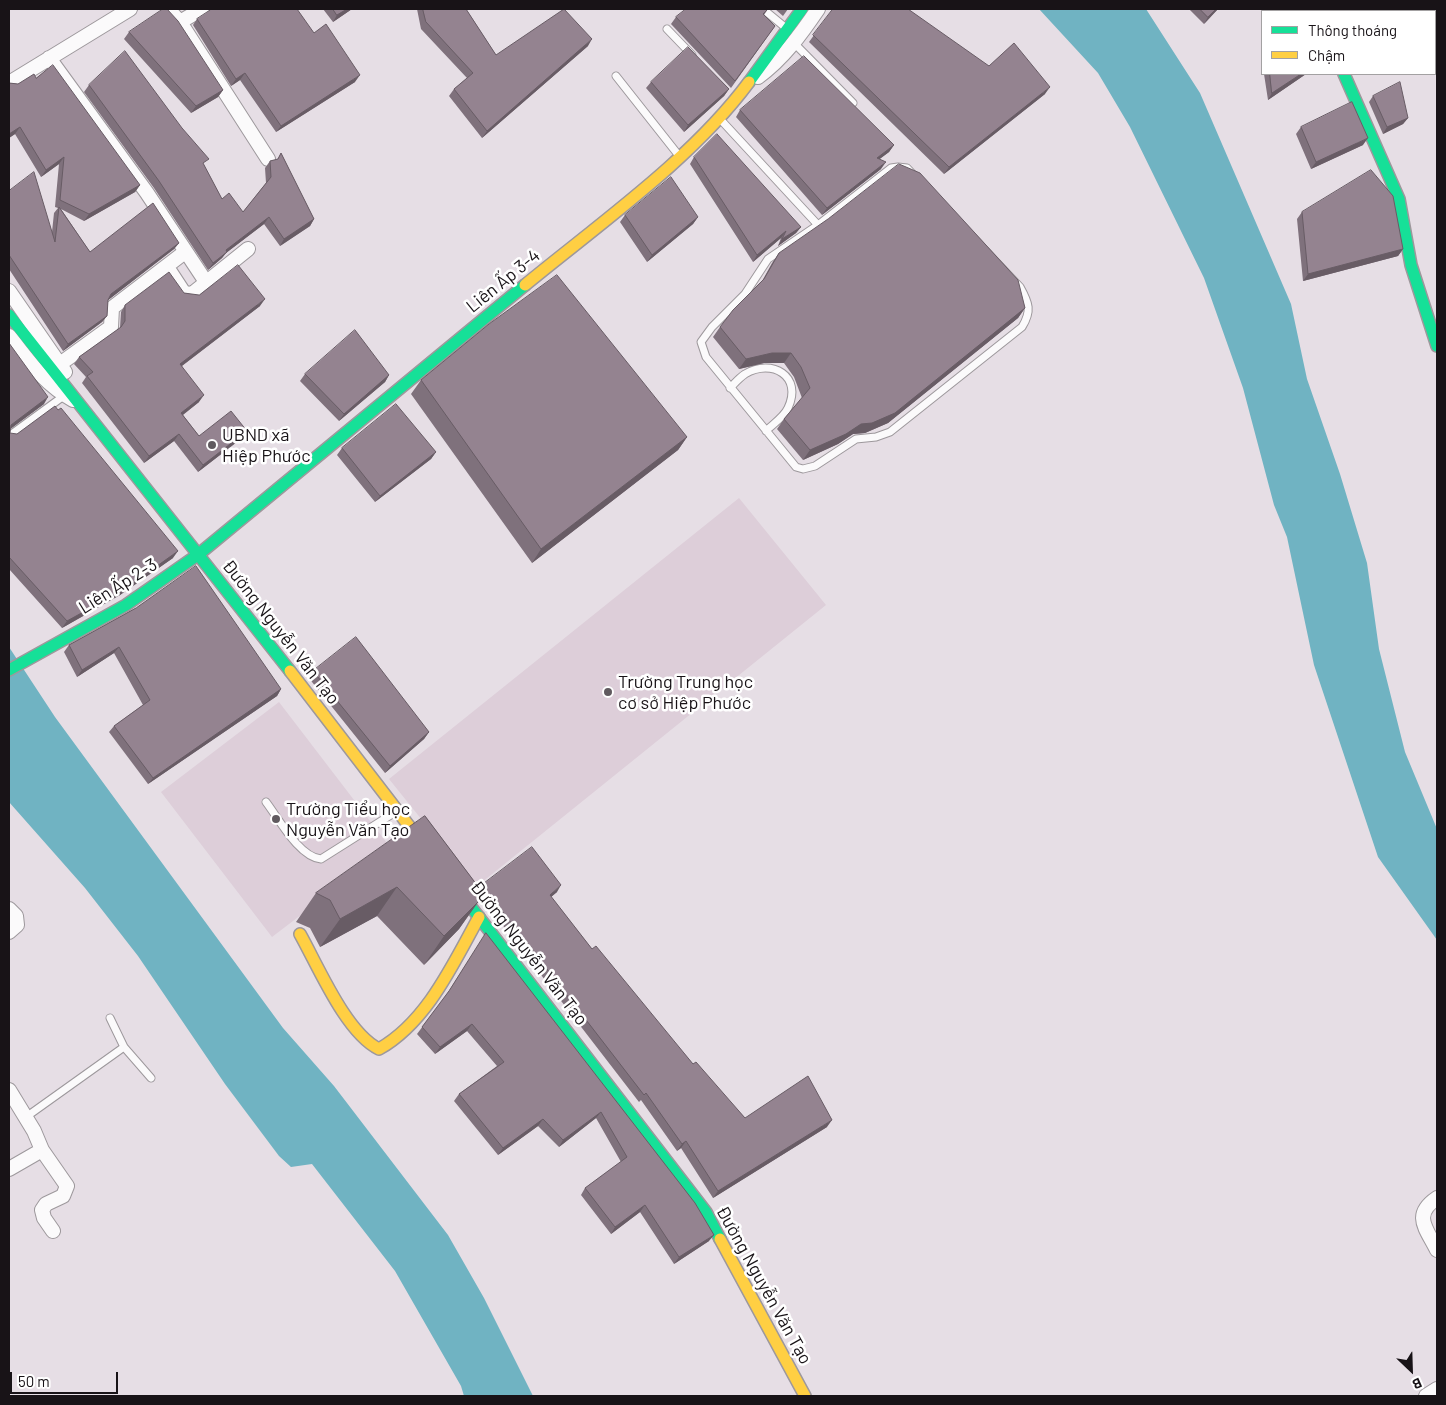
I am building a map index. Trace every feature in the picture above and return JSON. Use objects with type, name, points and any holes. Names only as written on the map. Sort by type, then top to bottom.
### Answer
[{"type":"street","points":[[9,83],[130,9]]},
{"type":"street","points":[[168,9],[180,22],[268,159]]},
{"type":"street","points":[[180,22],[202,9]]},
{"type":"street","name":"Liên Ấp 3-4","points":[[199,554],[680,158],[720,119],[732,97],[745,87],[802,9]]},
{"type":"street","points":[[745,87],[769,69],[794,43],[818,9]]},
{"type":"street","points":[[50,58],[146,193],[206,282]]},
{"type":"street","points":[[1344,75],[1400,199],[1411,265],[1437,346]]},
{"type":"street","points":[[166,267],[184,293],[192,294],[248,249]]},
{"type":"street","points":[[60,364],[111,327],[112,308],[185,252]]},
{"type":"street","points":[[9,291],[69,377],[78,402]]},
{"type":"street","name":"Đường Nguyễn Văn Tạo","points":[[9,315],[199,554],[433,858]]},
{"type":"street","points":[[9,336],[42,378],[53,388],[78,402]]},
{"type":"street","name":"Liên Ấp 2-3","points":[[9,670],[126,605],[199,554]]},
{"type":"street","name":"Đường Nguyễn Văn Tạo","points":[[451,881],[706,1212],[805,1396]]},
{"type":"street","points":[[9,909],[16,916],[17,925],[9,932]]},
{"type":"street","points":[[300,934],[344,1014],[371,1045],[379,1050],[390,1046],[429,1003],[479,917]]},
{"type":"street","points":[[9,1090],[26,1117],[42,1150],[67,1186],[63,1196],[46,1204],[42,1210],[44,1218],[53,1231]]},
{"type":"street","points":[[9,1169],[42,1150]]},
{"type":"street","points":[[1437,1198],[1426,1205],[1422,1212],[1424,1222],[1437,1250]]},
{"type":"street","points":[[1426,1396],[1437,1389]]},
{"type":"lane","points":[[764,9],[788,30]]},
{"type":"lane","points":[[667,29],[694,58]]},
{"type":"lane","points":[[794,43],[853,103]]},
{"type":"lane","points":[[616,76],[680,158]]},
{"type":"lane","points":[[720,119],[818,225]]},
{"type":"lane","points":[[891,168],[907,168],[1020,288],[1029,304],[1028,317],[1022,327],[890,432],[876,437],[856,439],[815,466],[803,469],[796,467],[730,388],[706,357],[701,342],[712,327],[736,305],[768,259],[818,225],[891,168]]},
{"type":"lane","points":[[730,388],[744,375],[758,369],[773,368],[784,373],[791,384],[792,398],[787,410],[766,430]]},
{"type":"lane","points":[[9,436],[65,395]]},
{"type":"lane","points":[[266,802],[303,851],[311,858],[320,859],[397,811]]},
{"type":"lane","points":[[110,1018],[124,1047],[151,1078]]},
{"type":"lane","points":[[26,1117],[124,1047]]},
{"type":"shaded area","name":"Trường Trung học cơ sở Hiệp Phước","points":[[739,498],[826,605],[476,887],[389,779]]},
{"type":"shaded area","name":"Trường Tiểu học Nguyễn Văn Tạo","points":[[279,702],[390,847],[272,937],[161,792]]},
{"type":"water","points":[[1039,9],[1146,9],[1200,93],[1291,304],[1307,379],[1340,474],[1367,563],[1379,649],[1405,752],[1437,829],[1437,940],[1378,857],[1314,665],[1287,537],[1274,505],[1243,388],[1204,278],[1130,127],[1098,73]]},
{"type":"water","points":[[9,647],[55,717],[283,1028],[334,1086],[448,1235],[484,1298],[533,1396],[464,1396],[461,1386],[395,1271],[312,1164],[291,1167],[279,1156],[225,1084],[138,956],[85,888],[9,802]]},
{"type":"building","points":[[163,9],[167,9],[178,21],[223,90],[196,106],[129,32]]},
{"type":"building","points":[[212,9],[297,9],[314,33],[326,24],[360,75],[281,126],[245,73],[236,79],[197,19]]},
{"type":"building","points":[[333,9],[347,9],[337,15]]},
{"type":"building","points":[[423,9],[466,9],[496,55],[564,9],[592,39],[487,131],[454,89],[473,73],[426,22]]},
{"type":"building","points":[[686,9],[768,9],[763,14],[775,26],[735,81],[676,17]]},
{"type":"building","points":[[833,9],[908,9],[989,66],[1014,43],[1050,87],[949,167],[813,35]]},
{"type":"building","points":[[1200,9],[1216,9],[1208,17]]},
{"type":"building","points":[[1415,9],[1416,10],[1367,10]]},
{"type":"building","points":[[688,47],[729,89],[688,125],[651,82]]},
{"type":"building","points":[[125,51],[182,128],[209,159],[203,163],[222,199],[229,193],[243,212],[271,177],[270,161],[278,159],[281,153],[314,219],[284,239],[269,217],[226,250],[227,252],[213,263],[159,181],[89,85]]},
{"type":"building","points":[[804,56],[894,145],[877,158],[886,162],[827,208],[740,110]]},
{"type":"building","points":[[53,65],[140,185],[89,214],[60,200],[64,157],[46,170],[20,127],[9,134],[9,83],[18,84],[34,74],[36,78]]},
{"type":"building","points":[[1270,75],[1299,75],[1272,93]]},
{"type":"building","points":[[1400,82],[1408,118],[1387,127],[1373,96]]},
{"type":"building","points":[[1352,102],[1368,138],[1316,162],[1301,127]]},
{"type":"building","points":[[717,134],[801,227],[782,239],[786,231],[757,255],[694,157]]},
{"type":"building","points":[[899,164],[920,173],[1018,280],[1025,308],[895,413],[872,423],[861,424],[846,434],[810,450],[784,419],[810,388],[801,367],[791,353],[772,353],[746,359],[720,327],[733,310],[764,279],[779,253],[828,219]]},
{"type":"building","points":[[1371,170],[1393,196],[1403,249],[1308,274],[1302,212]]},
{"type":"building","points":[[34,172],[55,242],[59,207],[90,252],[153,203],[179,243],[111,294],[108,300],[107,316],[68,344],[9,255],[9,191]]},
{"type":"building","points":[[671,177],[698,217],[652,255],[625,215]]},
{"type":"building","points":[[238,265],[265,299],[180,364],[204,395],[181,413],[199,436],[231,411],[247,431],[203,465],[179,434],[149,456],[87,376],[93,372],[79,357],[121,327],[125,321],[125,305],[169,272],[184,293],[199,295]]},
{"type":"building","points":[[557,275],[687,437],[541,549],[421,380],[489,324]]},
{"type":"building","points":[[355,330],[389,375],[344,414],[305,374]]},
{"type":"building","points":[[9,343],[48,397],[11,425],[10,433],[17,434],[55,406],[58,410],[61,408],[178,551],[125,589],[67,621],[9,557]]},
{"type":"building","points":[[396,404],[436,452],[380,496],[342,448]]},
{"type":"building","points":[[196,566],[281,689],[153,778],[114,726],[150,700],[119,647],[82,670],[69,645],[136,608]]},
{"type":"building","points":[[356,637],[429,732],[390,766],[313,671]]},
{"type":"building","points":[[425,816],[483,893],[479,901],[444,936],[397,887],[340,919],[330,900],[316,893]]},
{"type":"building","points":[[532,847],[561,885],[550,895],[592,949],[596,946],[693,1064],[696,1062],[745,1118],[808,1076],[832,1120],[718,1191],[686,1141],[682,1144],[646,1093],[644,1095],[482,885]]},
{"type":"building","points":[[486,933],[695,1203],[714,1235],[679,1257],[645,1205],[615,1227],[585,1188],[627,1157],[601,1112],[563,1140],[543,1119],[503,1148],[459,1094],[504,1062],[472,1024],[440,1047],[422,1027],[449,991]]},
{"type":"traffic: fast","points":[[749,82],[802,9]]},
{"type":"traffic: fast","points":[[1344,75],[1399,199],[1411,265],[1437,346]]},
{"type":"traffic: fast","points":[[9,670],[126,605],[199,554],[525,285]]},
{"type":"traffic: fast","points":[[9,315],[290,671]]},
{"type":"traffic: fast","points":[[458,890],[706,1212],[720,1239]]},
{"type":"traffic: slow","points":[[525,285],[673,164],[726,110],[749,82]]},
{"type":"traffic: slow","points":[[290,671],[426,848]]},
{"type":"traffic: slow","points":[[300,934],[344,1014],[355,1029],[367,1041],[379,1049],[396,1038],[425,1008],[449,972],[479,917]]},
{"type":"traffic: slow","points":[[720,1239],[805,1396]]},
{"type":"place","name":"UBND xã Hiệp Phước","points":[[212,445]]},
{"type":"place","name":"Trường Trung học cơ sở Hiệp Phước","points":[[608,692]]},
{"type":"place","name":"Trường Tiểu học Nguyễn Văn Tạo","points":[[276,819]]}]
